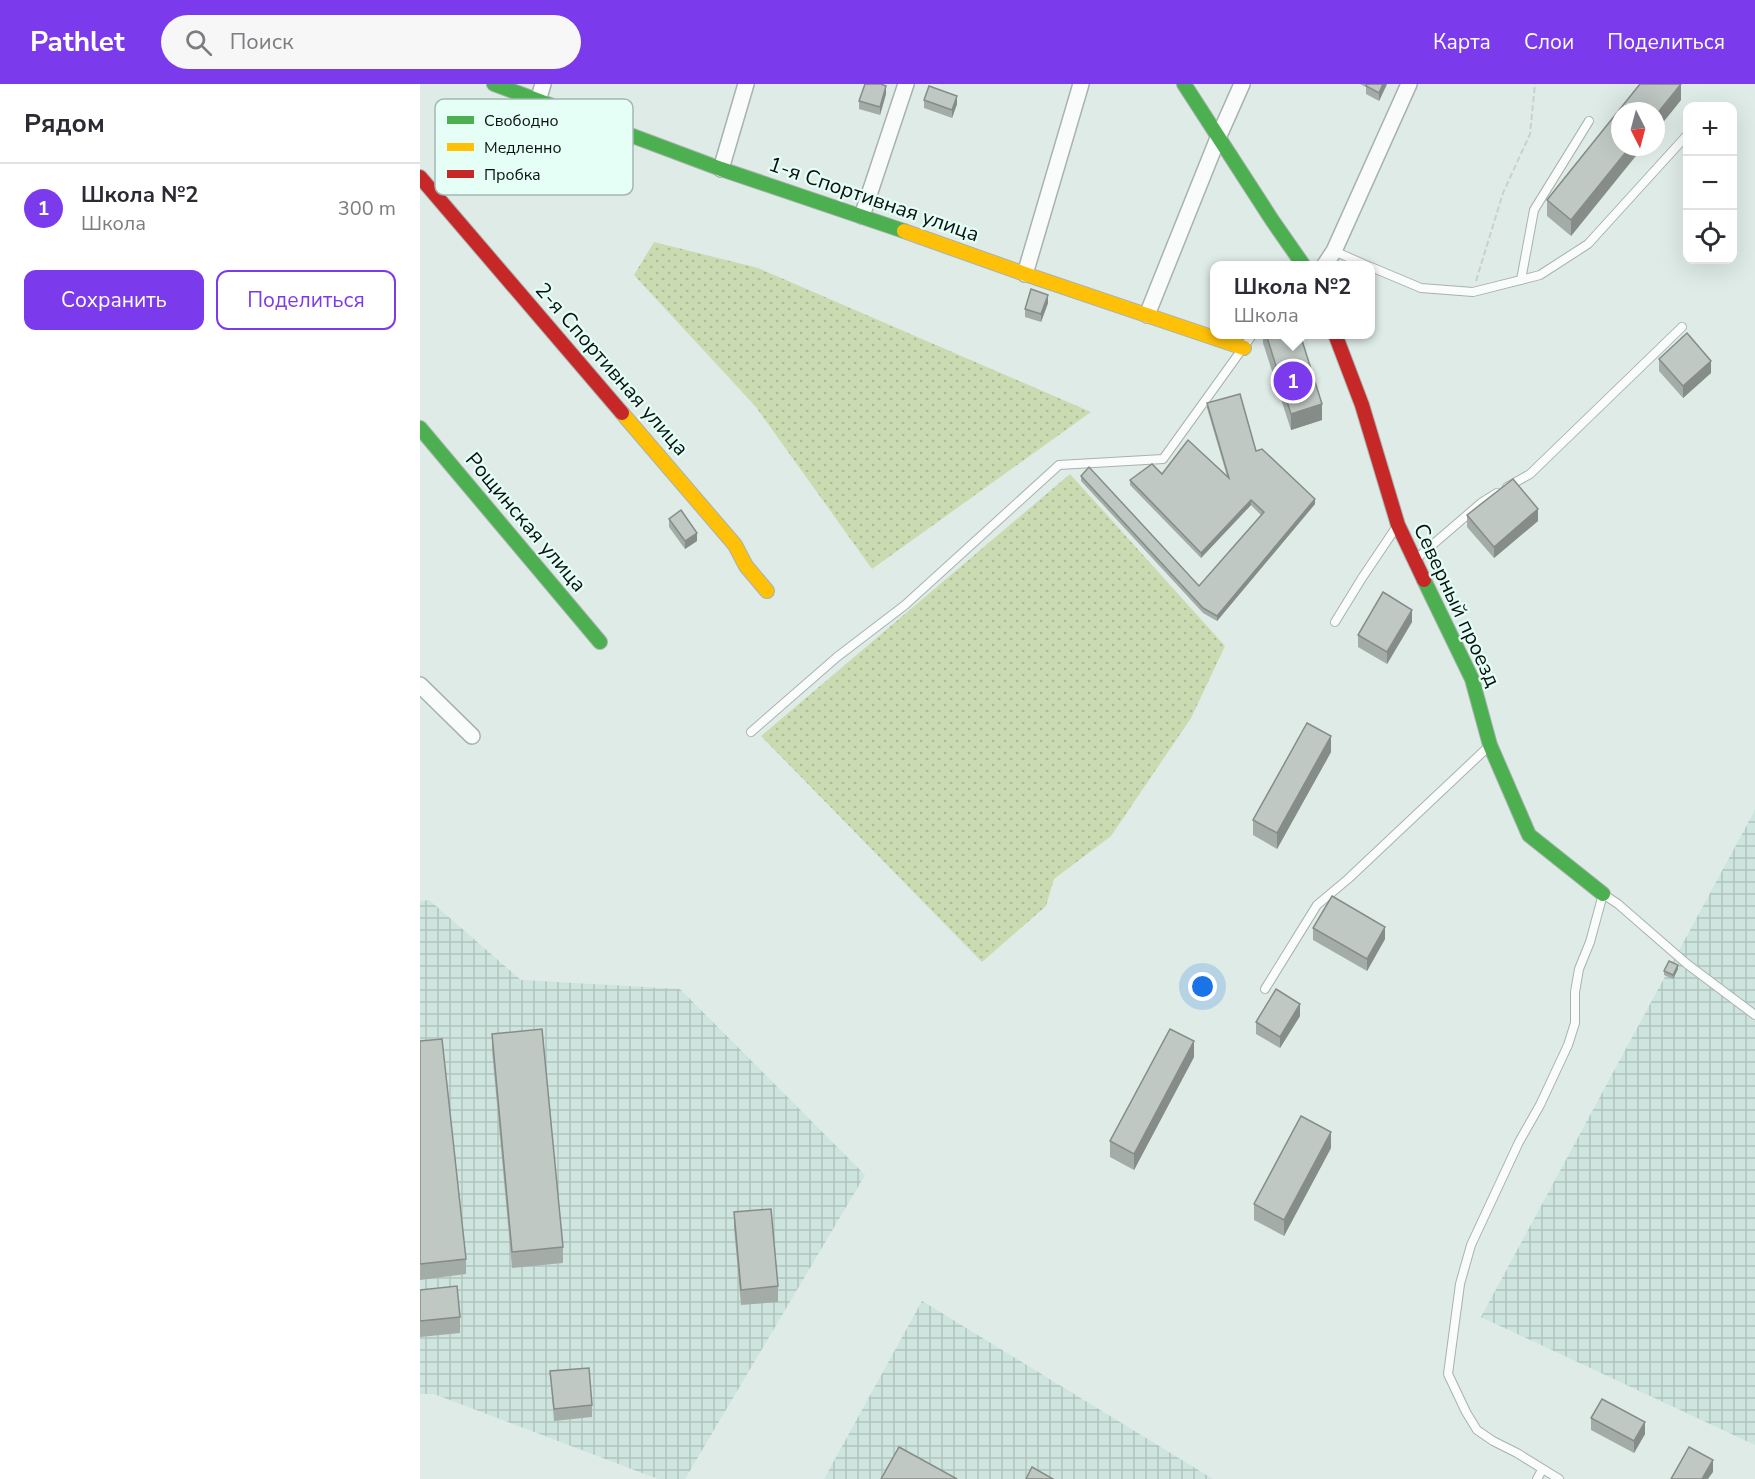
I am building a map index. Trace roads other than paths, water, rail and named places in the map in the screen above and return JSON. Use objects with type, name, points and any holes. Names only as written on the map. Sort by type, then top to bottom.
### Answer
[{"type":"street","name":"1-я Спортивная улица","points":[[494,84],[533,99]]},
{"type":"street","points":[[539,99],[543,84]]},
{"type":"street","points":[[722,169],[746,84]]},
{"type":"street","points":[[862,216],[906,84]]},
{"type":"street","points":[[1025,274],[1081,84]]},
{"type":"street","points":[[1184,84],[1301,261]]},
{"type":"street","points":[[1147,315],[1242,84]]},
{"type":"street","points":[[1327,261],[1334,251],[1409,84]]},
{"type":"street","name":"1-я Спортивная улица","points":[[633,136],[722,169],[1210,336]]},
{"type":"street","name":"2-я Спортивная улица","points":[[420,177],[435,195]]},
{"type":"street","name":"2-я Спортивная улица","points":[[435,195],[735,545],[746,566],[767,591]]},
{"type":"street","name":"1-я Спортивная улица","points":[[1218,339],[1244,348]]},
{"type":"street","name":"Северный проезд","points":[[1337,339],[1362,405],[1398,525],[1472,679],[1490,745],[1529,835],[1603,894]]},
{"type":"street","name":"Рощинская улица","points":[[420,428],[600,642]]},
{"type":"street","points":[[420,685],[472,736]]},
{"type":"lane","points":[[1521,280],[1534,210],[1589,121]]},
{"type":"lane","points":[[1375,268],[1421,288],[1473,292],[1540,275],[1588,244],[1683,140]]},
{"type":"lane","points":[[1334,251],[1358,261]]},
{"type":"lane","points":[[1415,560],[1481,503],[1530,474],[1682,327]]},
{"type":"lane","points":[[751,732],[837,657],[905,605],[1059,465],[1162,459],[1250,339]]},
{"type":"lane","points":[[1335,622],[1398,525]]},
{"type":"lane","points":[[1265,989],[1317,905],[1348,879],[1490,745]]},
{"type":"lane","points":[[1559,1479],[1477,1430],[1448,1374],[1460,1284],[1471,1245],[1568,1045],[1575,1023],[1575,993],[1579,969],[1590,942],[1603,894],[1618,904],[1687,964],[1755,1014]]},
{"type":"lane","points":[[1537,1479],[1542,1470]]},
{"type":"place","name":"Школа №2","points":[[1293,381]]}]
